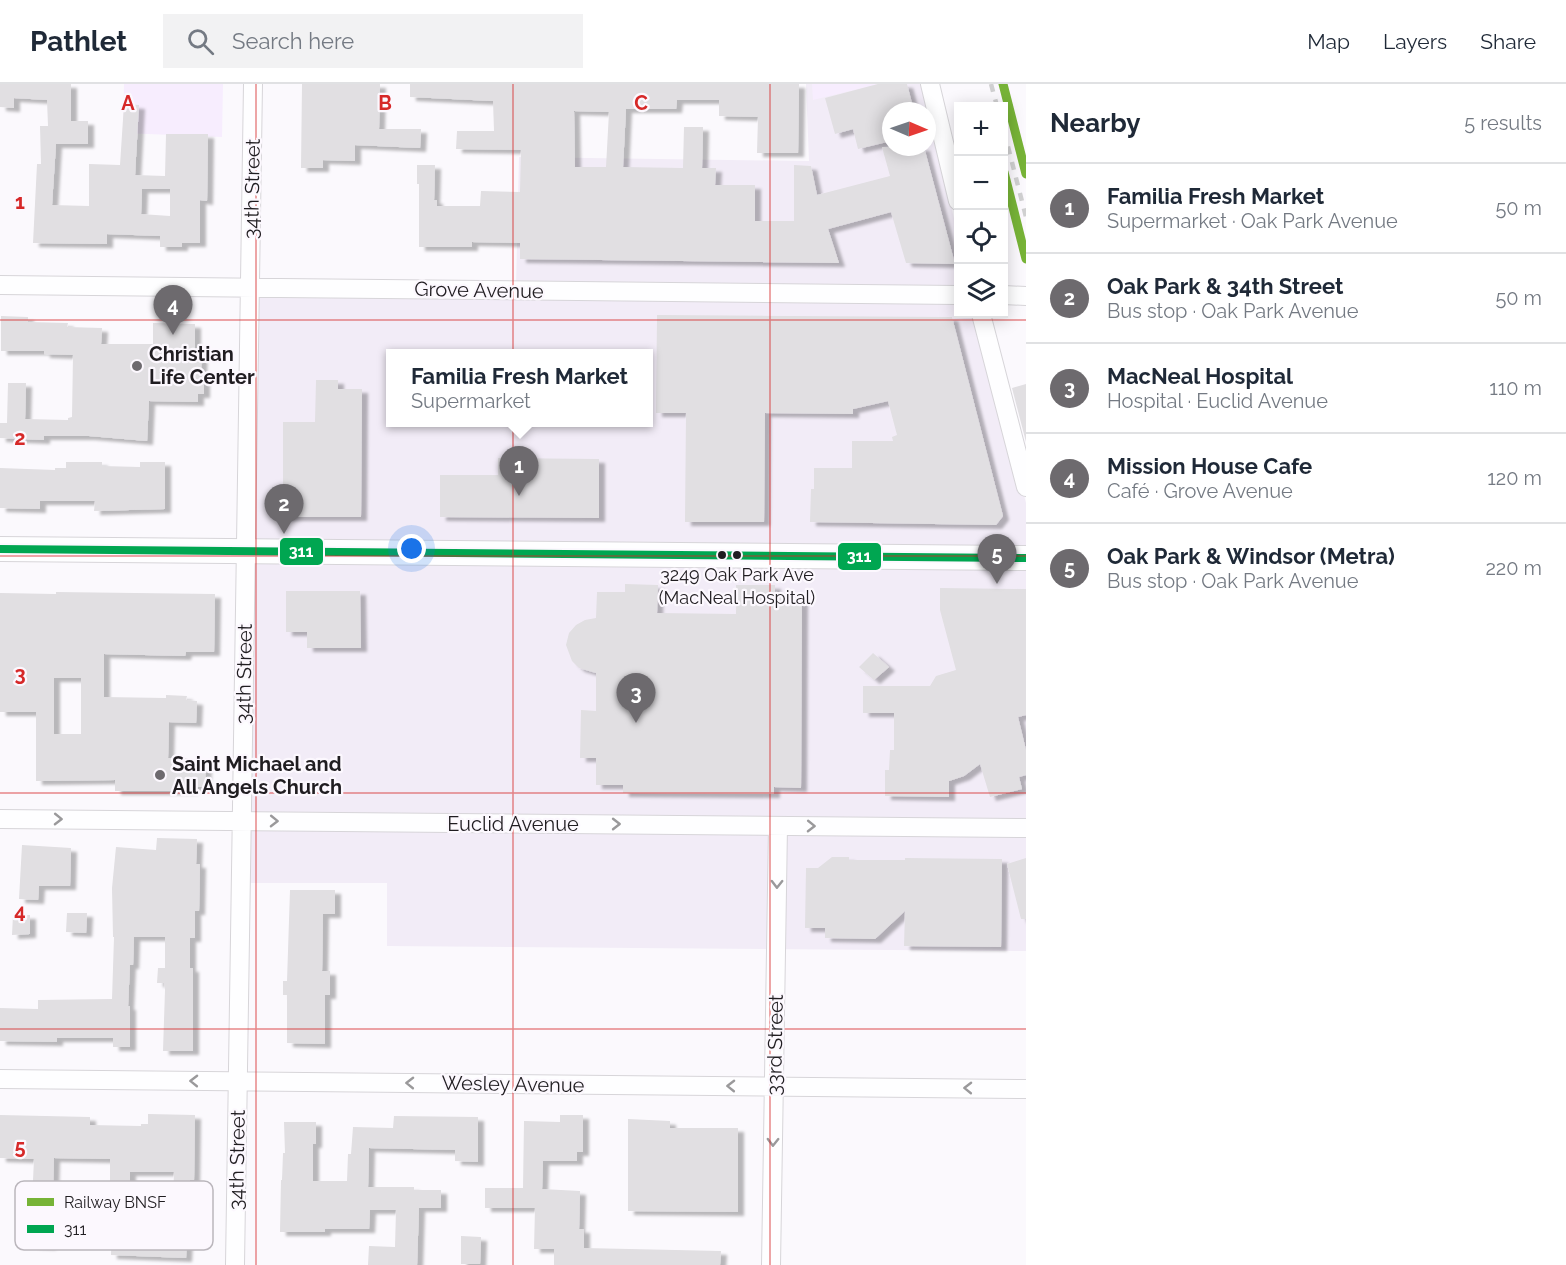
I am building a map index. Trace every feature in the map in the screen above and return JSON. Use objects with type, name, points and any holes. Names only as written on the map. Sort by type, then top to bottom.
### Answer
[{"type":"street","name":"34th Street","points":[[235,1265],[253,84]]},
{"type":"street","points":[[930,84],[954,184]]},
{"type":"street","name":"Grove Avenue","points":[[0,285],[954,295]]},
{"type":"street","points":[[1008,295],[1026,296]]},
{"type":"street","points":[[982,318],[1026,487]]},
{"type":"street","points":[[0,549],[1026,558]]},
{"type":"street","name":"Euclid Avenue","points":[[0,819],[1026,828]]},
{"type":"street","name":"33rd Street","points":[[771,1265],[778,826]]},
{"type":"street","name":"Wesley Avenue","points":[[0,1079],[1026,1089]]},
{"type":"shaded area","points":[[124,84],[223,84],[222,137],[123,133]]},
{"type":"shaded area","points":[[806,84],[922,84],[926,102],[882,102],[882,156],[936,156],[936,143],[954,218],[954,291],[516,287],[519,157],[809,161]]},
{"type":"shaded area","points":[[812,84],[878,84],[813,100]]},
{"type":"shaded area","points":[[253,291],[954,298],[954,318],[978,318],[1026,503],[1026,951],[387,946],[387,883],[244,883]]},
{"type":"building","points":[[0,84],[71,84],[71,121],[88,121],[88,144],[56,144],[52,205],[89,206],[89,164],[120,165],[124,104],[139,105],[135,175],[165,176],[166,134],[208,134],[207,201],[200,200],[200,243],[182,243],[182,247],[160,247],[160,236],[107,234],[107,244],[33,243],[37,164],[41,164],[40,126],[48,126],[47,100],[14,98],[14,108],[0,107]],"holes":[[[142,189],[170,189],[170,216],[141,214]]]},
{"type":"building","points":[[302,84],[380,84],[379,129],[421,129],[420,148],[355,145],[355,161],[323,160],[323,168],[301,168]]},
{"type":"building","points":[[410,84],[799,84],[798,153],[757,153],[758,117],[719,116],[719,100],[677,100],[676,109],[626,109],[623,167],[683,168],[684,127],[703,127],[702,168],[716,168],[715,185],[755,185],[755,221],[794,221],[794,165],[811,166],[817,195],[890,176],[884,156],[926,156],[954,264],[906,263],[891,212],[828,229],[839,263],[520,259],[520,243],[472,242],[472,247],[419,247],[417,165],[435,165],[434,200],[437,200],[437,206],[480,206],[481,191],[520,192],[521,150],[456,149],[457,131],[494,131],[493,101],[410,97]],"holes":[[[574,111],[609,112],[606,167],[575,167]]]},
{"type":"building","points":[[878,84],[907,84],[912,102],[882,102],[882,143],[858,149],[853,129],[835,134],[825,98]]},
{"type":"building","points":[[657,315],[952,317],[1003,516],[996,525],[810,522],[814,468],[852,468],[852,441],[893,441],[892,437],[897,435],[888,401],[853,409],[853,414],[765,413],[764,522],[685,522],[686,413],[656,413]]},
{"type":"building","points":[[1,316],[28,317],[28,322],[68,323],[67,327],[102,328],[101,344],[153,344],[153,323],[195,324],[195,349],[202,349],[201,371],[204,371],[204,394],[198,394],[198,402],[149,401],[147,441],[89,436],[44,436],[44,440],[0,438],[0,423],[7,423],[8,383],[26,383],[25,419],[68,420],[72,417],[73,355],[44,354],[44,351],[1,351]]},
{"type":"building","points":[[316,380],[338,380],[338,389],[362,389],[361,517],[283,517],[283,422],[315,422]]},
{"type":"building","points":[[1026,384],[1026,442],[1012,388]]},
{"type":"building","points":[[498,458],[599,459],[599,518],[440,517],[440,475],[498,475]]},
{"type":"building","points":[[66,462],[102,462],[102,466],[140,467],[140,462],[165,462],[165,509],[94,511],[95,501],[40,501],[40,509],[0,508],[0,468],[55,470],[55,468],[66,468]]},
{"type":"building","points":[[625,584],[658,585],[657,613],[736,614],[736,585],[775,585],[775,593],[802,593],[801,788],[774,787],[774,794],[623,793],[623,785],[596,785],[596,758],[580,758],[581,710],[596,711],[596,673],[579,668],[572,661],[566,645],[569,633],[576,625],[596,618],[597,592],[625,592]]},
{"type":"building","points":[[940,588],[1026,589],[1026,715],[1018,717],[1026,750],[1026,775],[1019,777],[1022,789],[990,797],[980,764],[964,776],[949,781],[949,797],[885,796],[885,770],[889,770],[890,750],[894,750],[894,713],[863,713],[863,686],[930,686],[936,676],[956,670],[940,610]]},
{"type":"building","points":[[286,591],[360,591],[361,648],[307,648],[307,632],[286,632]]},
{"type":"building","points":[[56,592],[215,594],[214,652],[186,652],[185,656],[104,654],[104,697],[166,698],[166,695],[187,696],[186,700],[197,701],[196,723],[169,722],[168,758],[192,758],[192,764],[206,764],[205,787],[192,787],[192,791],[115,791],[115,780],[36,781],[36,712],[0,712],[0,593],[56,594]],"holes":[[[54,678],[81,678],[81,734],[54,734]]]},
{"type":"building","points":[[873,653],[889,667],[874,680],[859,667]]},
{"type":"building","points":[[157,838],[197,839],[196,864],[200,864],[199,911],[195,911],[195,938],[190,938],[190,968],[193,968],[193,1051],[163,1051],[165,990],[164,983],[157,983],[158,968],[165,968],[165,937],[134,937],[128,1006],[130,1006],[130,1047],[113,1047],[113,1038],[57,1038],[57,1042],[0,1041],[0,1008],[38,1009],[38,1000],[112,999],[114,937],[112,888],[116,847],[156,850]]},
{"type":"building","points":[[22,845],[71,848],[70,886],[39,886],[38,900],[19,899]]},
{"type":"building","points":[[832,857],[849,857],[849,860],[1002,859],[1001,947],[904,946],[905,911],[875,939],[825,938],[825,928],[805,928],[806,868],[818,868]]},
{"type":"building","points":[[1026,858],[1026,919],[1021,919],[1007,864]]},
{"type":"building","points":[[290,890],[335,890],[335,914],[323,914],[322,971],[330,971],[330,995],[325,995],[325,1044],[287,1043],[287,995],[283,995],[283,981],[287,981]]},
{"type":"building","points":[[67,913],[87,913],[86,933],[66,932]]},
{"type":"building","points":[[13,915],[30,915],[30,934],[12,935]]},
{"type":"building","points":[[148,1114],[195,1115],[194,1180],[174,1181],[174,1172],[130,1172],[130,1181],[110,1181],[110,1159],[54,1158],[53,1181],[33,1181],[34,1159],[0,1158],[0,1115],[90,1117],[90,1125],[141,1126],[141,1124],[148,1124]]},
{"type":"building","points":[[560,1115],[583,1115],[583,1152],[577,1152],[577,1161],[543,1161],[542,1189],[580,1191],[579,1229],[584,1229],[584,1248],[721,1251],[720,1265],[554,1265],[554,1249],[534,1249],[535,1208],[485,1208],[485,1188],[523,1188],[524,1121],[560,1122]]},
{"type":"building","points":[[394,1116],[478,1117],[478,1162],[455,1161],[455,1150],[369,1148],[368,1187],[414,1187],[414,1190],[441,1190],[441,1208],[419,1208],[417,1265],[368,1265],[369,1246],[395,1247],[396,1210],[370,1210],[369,1229],[280,1232],[281,1180],[283,1153],[285,1153],[284,1122],[316,1122],[316,1144],[313,1144],[313,1181],[347,1181],[348,1154],[351,1154],[353,1127],[393,1128]]},
{"type":"building","points":[[628,1119],[670,1121],[670,1128],[738,1128],[738,1212],[628,1211]]},
{"type":"building","points":[[461,1236],[481,1237],[480,1264],[461,1264]]},
{"type":"building","points":[[111,1250],[186,1250],[186,1258],[111,1255]]},
{"type":"railway","points":[[991,84],[996,102]]},
{"type":"railway","points":[[1008,147],[1026,217]]},
{"type":"rail line","name":"BNSF","points":[[1003,84],[1026,174]]},
{"type":"rail line","name":"BNSF","points":[[1008,188],[1026,259]]},
{"type":"transit line","name":"311","points":[[0,549],[1026,558]]},
{"type":"place","name":"Mission House Cafe","points":[[173,335]]},
{"type":"place","name":"Christian Life Center","points":[[137,366]]},
{"type":"place","name":"Familia Fresh Market","points":[[519,496]]},
{"type":"place","name":"Oak Park & 34th Street","points":[[284,534]]},
{"type":"place","name":"3249 Oak Park Ave (MacNeal Hospital)","points":[[737,555]]},
{"type":"place","name":"Oak Park & Windsor (Metra)","points":[[997,584]]},
{"type":"place","name":"MacNeal Hospital","points":[[636,723]]},
{"type":"place","name":"Saint Michael and All Angels Church","points":[[160,775]]}]
